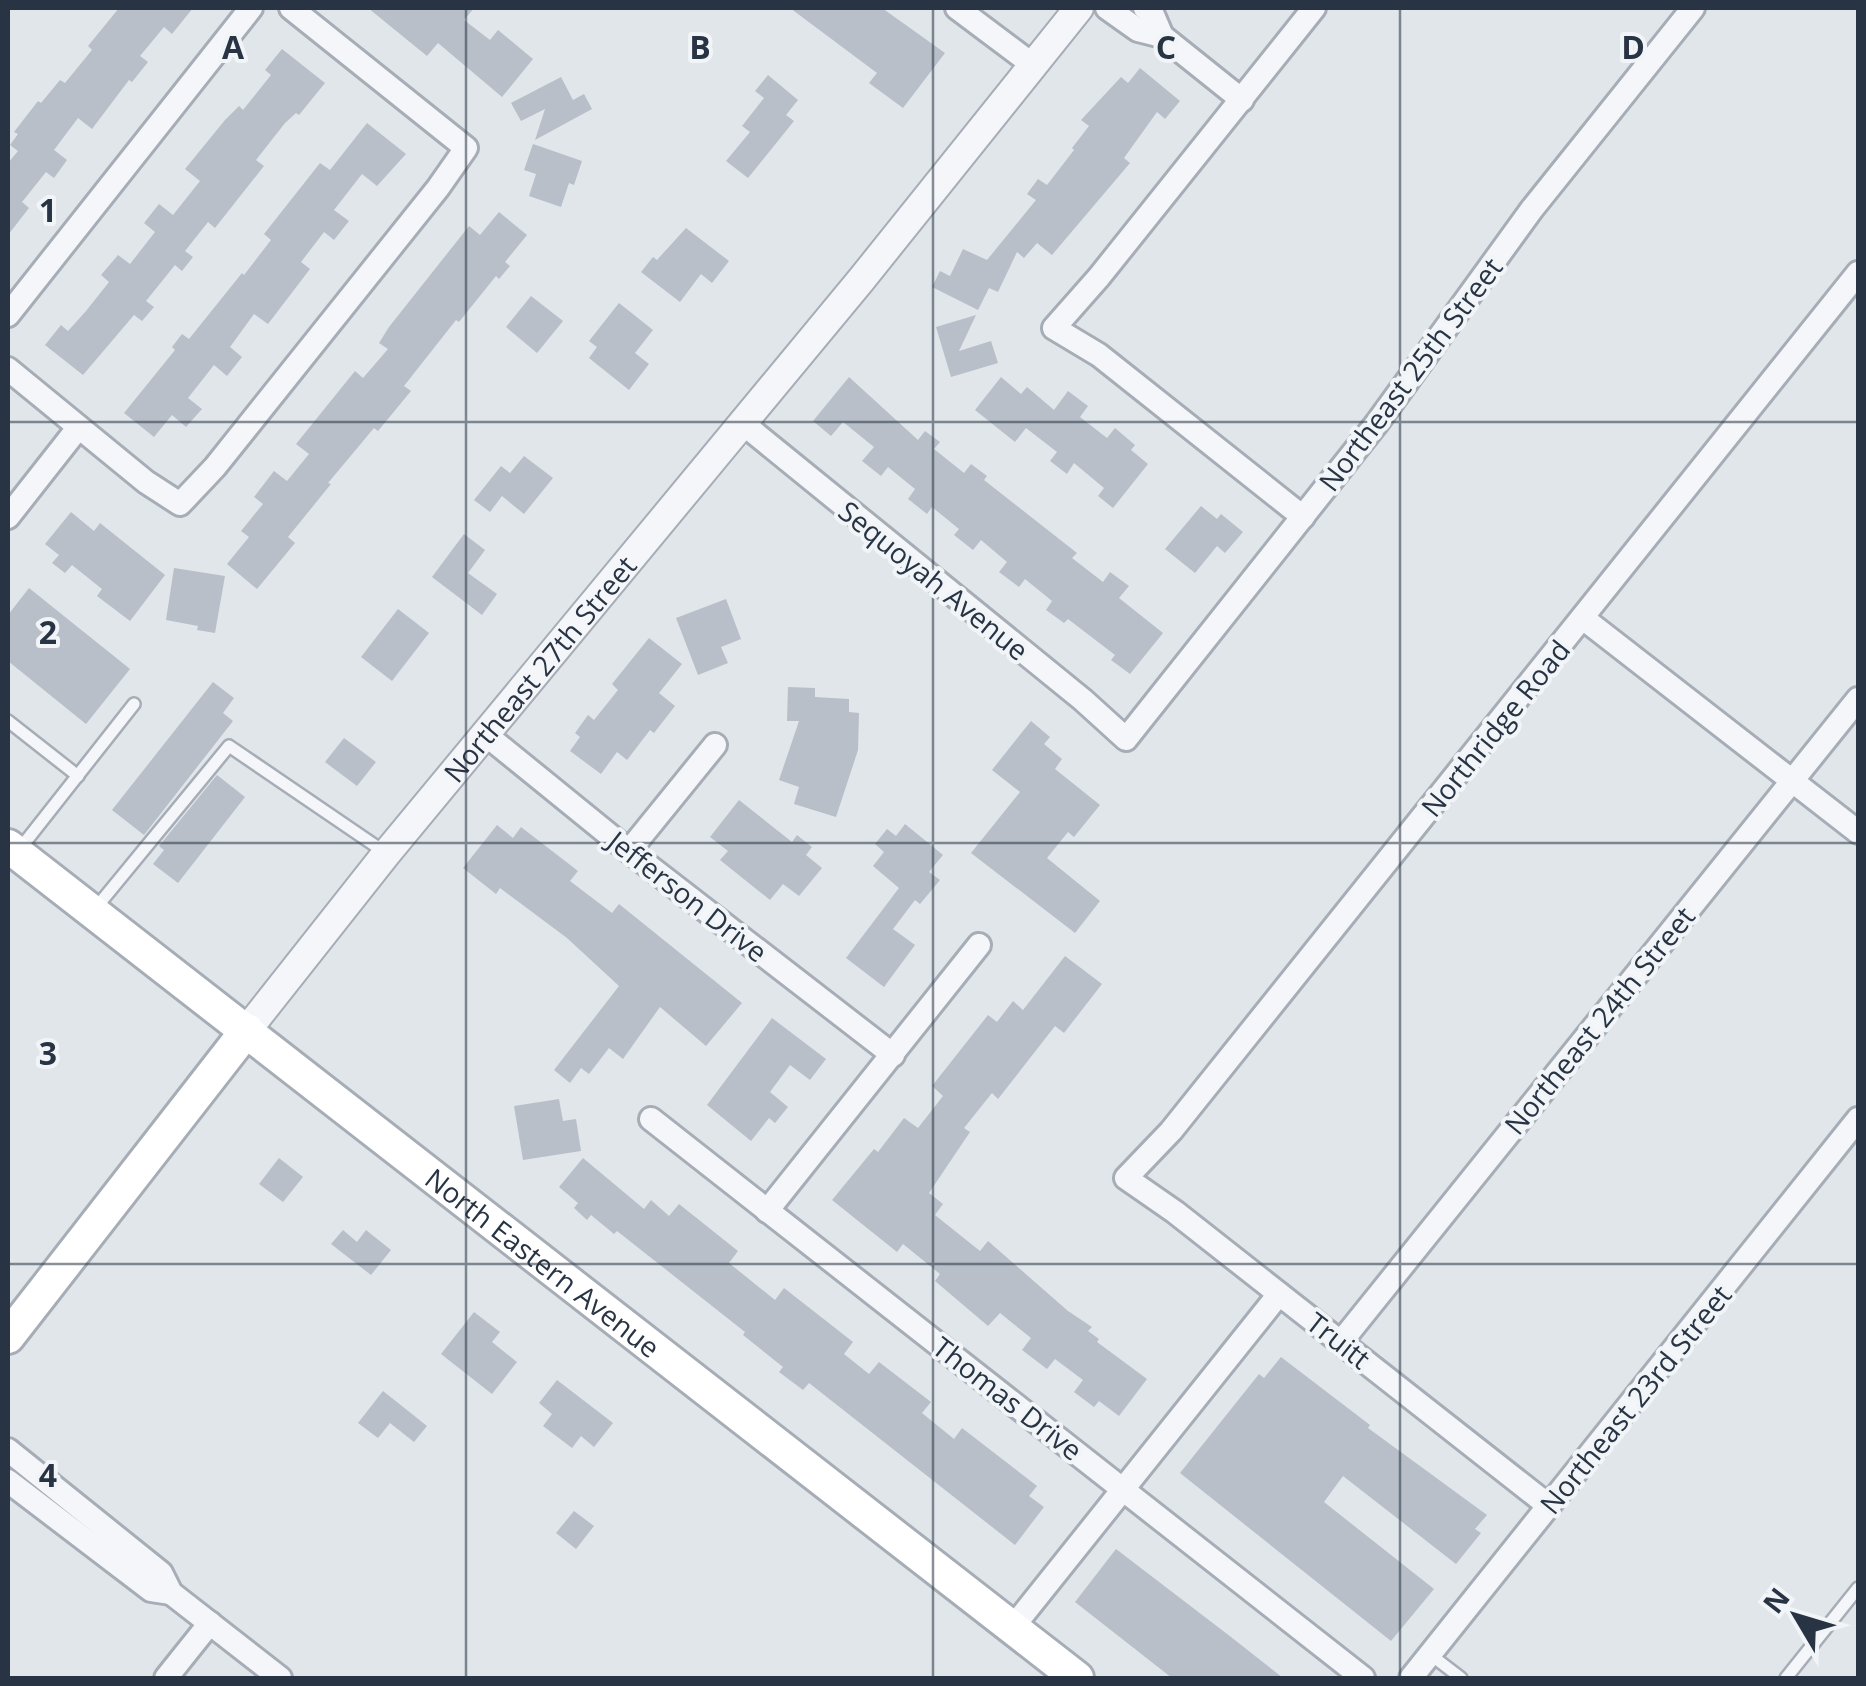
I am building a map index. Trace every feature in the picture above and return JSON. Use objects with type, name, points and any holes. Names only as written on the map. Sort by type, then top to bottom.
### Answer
[{"type":"main road","name":"North Eastern Avenue","points":[[12,850],[1078,1678]]},
{"type":"main road","name":"Northeast 27th Street","points":[[8,1337],[247,1030]]},
{"type":"street","points":[[8,315],[251,8]]},
{"type":"street","points":[[8,369],[146,482],[180,504],[215,467],[466,148],[292,8]]},
{"type":"street","points":[[957,8],[1033,66]]},
{"type":"street","name":"Northeast 27th Street","points":[[247,1030],[386,854],[861,280],[1079,8]]},
{"type":"street","points":[[1107,8],[1138,30],[1162,36],[1242,100]]},
{"type":"street","points":[[1144,8],[1152,14],[1162,36]]},
{"type":"street","points":[[1303,517],[1099,355],[1054,328],[1314,8]]},
{"type":"street","name":"Northeast 25th Street","points":[[1126,739],[1412,377],[1532,208],[1692,8]]},
{"type":"street","name":"Northridge Road","points":[[1126,1178],[1171,1131],[1858,273]]},
{"type":"street","name":"Sequoyah Avenue","points":[[741,422],[1126,739]]},
{"type":"street","points":[[8,517],[78,428]]},
{"type":"street","points":[[1584,618],[1858,832]]},
{"type":"street","name":"Northeast 24th Street","points":[[1341,1342],[1858,699]]},
{"type":"street","name":"Jefferson Drive","points":[[485,734],[893,1055]]},
{"type":"street","points":[[629,851],[715,745]]},
{"type":"street","points":[[767,1211],[979,945]]},
{"type":"street","name":"Thomas Drive","points":[[651,1119],[1364,1678]]},
{"type":"street","name":"Northeast 23rd Street","points":[[1411,1678],[1856,1128]]},
{"type":"street","name":"Truitt","points":[[1126,1178],[1175,1212],[1548,1506]]},
{"type":"street","points":[[1013,1628],[1280,1294]]},
{"type":"street","points":[[8,1450],[161,1573],[171,1593],[280,1678]]},
{"type":"street","points":[[8,1480],[151,1590],[171,1593]]},
{"type":"street","points":[[166,1678],[210,1623]]},
{"type":"lane","points":[[12,850],[78,776],[134,704]]},
{"type":"lane","points":[[8,720],[78,776]]},
{"type":"lane","points":[[92,912],[229,746],[386,854]]},
{"type":"lane","points":[[1786,1678],[1858,1588]]},
{"type":"lane","points":[[1430,1654],[1461,1678]]},
{"type":"building","points":[[119,8],[193,8],[172,34],[164,27],[140,56],[148,62],[132,82],[129,80],[92,129],[78,118],[54,150],[67,160],[54,178],[46,172],[22,202],[29,208],[8,235],[8,163],[18,151],[10,145],[18,134],[14,132],[38,101],[41,103],[60,80],[65,83]]},
{"type":"building","points":[[368,8],[474,8],[464,20],[490,40],[498,30],[533,59],[502,97],[438,43],[427,56]]},
{"type":"building","points":[[790,8],[882,8],[945,53],[903,108],[869,83],[877,73]]},
{"type":"building","points":[[282,49],[325,83],[299,115],[296,113],[285,123],[256,160],[264,166],[215,228],[208,222],[185,251],[193,257],[182,271],[175,265],[146,301],[154,307],[142,321],[134,315],[83,375],[45,345],[61,325],[68,331],[86,311],[109,282],[101,275],[118,255],[130,264],[155,232],[144,223],[159,204],[173,215],[200,181],[185,169],[225,120],[239,106],[243,110],[271,75],[265,70]]},
{"type":"building","points":[[1140,68],[1180,101],[1165,119],[1157,112],[1124,158],[1130,163],[1052,255],[1037,243],[1024,258],[1017,252],[998,292],[989,288],[978,310],[932,287],[940,271],[950,276],[963,249],[987,260],[1036,200],[1027,194],[1038,179],[1047,185],[1074,150],[1089,126],[1081,120],[1121,77],[1128,83]]},
{"type":"building","points":[[768,75],[798,100],[786,115],[794,121],[748,178],[726,161],[750,132],[742,126],[764,98],[755,91]]},
{"type":"building","points":[[561,77],[573,100],[584,94],[592,109],[535,140],[545,109],[521,121],[511,103]]},
{"type":"building","points":[[367,123],[406,154],[377,186],[362,174],[334,210],[349,221],[334,240],[324,232],[301,262],[310,269],[268,324],[254,314],[230,347],[242,357],[227,376],[214,365],[188,398],[202,409],[186,427],[172,415],[154,437],[124,413],[175,350],[172,347],[182,334],[189,339],[244,275],[271,240],[264,234],[320,163],[330,170]]},
{"type":"building","points":[[533,144],[582,161],[561,207],[529,196],[536,174],[524,170]]},
{"type":"building","points":[[499,212],[527,235],[505,262],[510,266],[499,279],[496,276],[459,322],[456,320],[404,386],[411,391],[328,483],[331,484],[288,537],[295,543],[257,589],[227,564],[249,537],[241,531],[263,504],[254,497],[274,471],[287,481],[309,454],[296,444],[355,371],[363,378],[388,349],[379,343],[389,327],[469,226],[480,235]]},
{"type":"building","points":[[686,228],[729,261],[712,283],[701,274],[680,302],[641,272]]},
{"type":"building","points":[[531,296],[563,321],[537,353],[506,327]]},
{"type":"building","points":[[619,303],[653,330],[635,353],[649,364],[629,390],[589,358],[597,347],[589,341]]},
{"type":"building","points":[[976,315],[959,351],[991,341],[998,363],[951,377],[936,327]]},
{"type":"building","points":[[849,377],[918,440],[925,431],[940,442],[934,449],[964,473],[971,464],[987,476],[984,480],[1077,553],[1072,558],[1103,582],[1110,572],[1129,586],[1119,598],[1163,633],[1130,674],[1111,660],[1115,655],[1068,619],[1064,623],[1046,610],[1052,601],[1025,579],[1019,587],[999,572],[1007,562],[981,540],[973,550],[954,535],[959,529],[932,507],[927,514],[908,499],[915,489],[888,467],[881,476],[862,461],[874,447],[843,422],[831,436],[813,421]]},
{"type":"building","points":[[1001,377],[1021,394],[1027,387],[1054,410],[1068,391],[1088,406],[1080,417],[1107,438],[1115,428],[1135,445],[1131,450],[1148,464],[1113,508],[1098,496],[1104,488],[1074,463],[1067,474],[1050,461],[1057,452],[1026,428],[1015,442],[975,410]]},
{"type":"building","points":[[524,456],[553,478],[524,514],[502,496],[490,512],[474,500],[501,466],[510,473]]},
{"type":"building","points":[[1201,506],[1217,519],[1221,514],[1243,532],[1225,553],[1217,546],[1195,573],[1165,549]]},
{"type":"building","points":[[71,512],[94,531],[100,523],[165,575],[130,621],[97,596],[102,589],[72,565],[65,573],[52,563],[59,555],[45,544]]},
{"type":"building","points":[[464,534],[485,550],[468,573],[497,594],[482,615],[432,577]]},
{"type":"building","points":[[174,568],[225,576],[215,633],[166,620]]},
{"type":"building","points":[[29,588],[130,669],[86,724],[8,661],[8,615]]},
{"type":"building","points":[[726,599],[741,639],[721,647],[728,663],[698,675],[676,618]]},
{"type":"building","points":[[398,609],[429,633],[392,681],[361,657]]},
{"type":"building","points":[[649,638],[682,664],[659,693],[675,706],[627,760],[617,752],[601,774],[570,751],[580,737],[575,733],[588,715],[594,720],[618,690],[612,684]]},
{"type":"building","points":[[213,682],[234,698],[223,713],[233,721],[144,835],[112,810]]},
{"type":"building","points":[[788,687],[815,688],[815,697],[849,699],[849,712],[859,713],[858,750],[836,817],[794,804],[799,787],[779,780],[799,721],[787,721]]},
{"type":"building","points":[[1031,721],[1050,737],[1044,744],[1062,759],[1055,769],[1100,805],[1074,837],[1068,832],[1047,858],[1100,901],[1075,933],[971,853],[1020,792],[992,770]]},
{"type":"building","points":[[344,738],[376,762],[357,786],[325,762]]},
{"type":"building","points":[[217,775],[245,797],[178,883],[153,864],[164,850],[159,846]]},
{"type":"building","points":[[739,800],[792,842],[797,835],[812,847],[806,855],[822,868],[799,896],[783,884],[770,900],[720,860],[728,851],[710,837]]},
{"type":"building","points":[[905,824],[943,855],[929,872],[940,880],[920,904],[915,900],[893,929],[915,945],[884,987],[846,958],[899,888],[873,866],[884,852],[875,844],[887,829],[896,836]]},
{"type":"building","points":[[497,825],[513,838],[521,827],[578,871],[570,881],[612,913],[619,904],[742,1003],[706,1046],[660,1007],[623,1059],[609,1048],[589,1074],[581,1068],[570,1083],[554,1070],[619,986],[567,938],[500,888],[496,894],[463,868]]},
{"type":"building","points":[[1065,956],[1102,984],[1064,1033],[1055,1026],[998,1099],[992,1093],[964,1128],[970,1132],[929,1193],[943,1204],[935,1215],[980,1251],[988,1241],[1092,1327],[1088,1331],[1099,1339],[1097,1342],[1147,1379],[1119,1416],[1099,1401],[1094,1407],[1074,1392],[1083,1380],[1055,1359],[1047,1369],[1022,1350],[1031,1338],[1000,1313],[988,1326],[935,1281],[940,1274],[903,1244],[897,1252],[832,1200],[904,1118],[918,1128],[943,1096],[932,1086],[988,1015],[997,1022],[1013,1001],[1023,1010]]},
{"type":"building","points":[[772,1018],[826,1059],[810,1080],[790,1065],[770,1092],[788,1107],[775,1123],[769,1118],[751,1141],[707,1105]]},
{"type":"building","points":[[559,1099],[563,1121],[576,1119],[581,1151],[523,1160],[514,1106]]},
{"type":"building","points":[[279,1158],[303,1177],[283,1202],[259,1184]]},
{"type":"building","points":[[583,1158],[644,1209],[651,1200],[669,1216],[679,1204],[738,1251],[729,1263],[775,1300],[784,1288],[853,1342],[844,1354],[869,1374],[879,1362],[931,1402],[922,1413],[954,1439],[962,1428],[1037,1486],[1029,1496],[1044,1507],[1015,1545],[809,1383],[803,1390],[779,1372],[783,1367],[743,1335],[745,1332],[617,1231],[614,1234],[591,1215],[587,1220],[574,1208],[578,1203],[559,1187]]},
{"type":"building","points":[[343,1230],[357,1242],[366,1230],[391,1250],[371,1275],[331,1244]]},
{"type":"building","points":[[474,1312],[500,1332],[492,1342],[517,1362],[492,1394],[441,1354]]},
{"type":"building","points":[[1281,1357],[1370,1425],[1368,1428],[1487,1515],[1475,1529],[1481,1533],[1456,1564],[1343,1476],[1324,1502],[1434,1589],[1391,1641],[1180,1473],[1259,1374],[1264,1378]]},
{"type":"building","points":[[557,1380],[613,1423],[594,1447],[581,1436],[572,1448],[543,1426],[552,1414],[539,1403]]},
{"type":"building","points":[[383,1391],[427,1426],[414,1442],[390,1423],[378,1438],[358,1423]]},
{"type":"building","points":[[574,1511],[594,1526],[576,1549],[556,1533]]},
{"type":"building","points":[[1116,1549],[1283,1678],[1172,1678],[1075,1602]]}]
